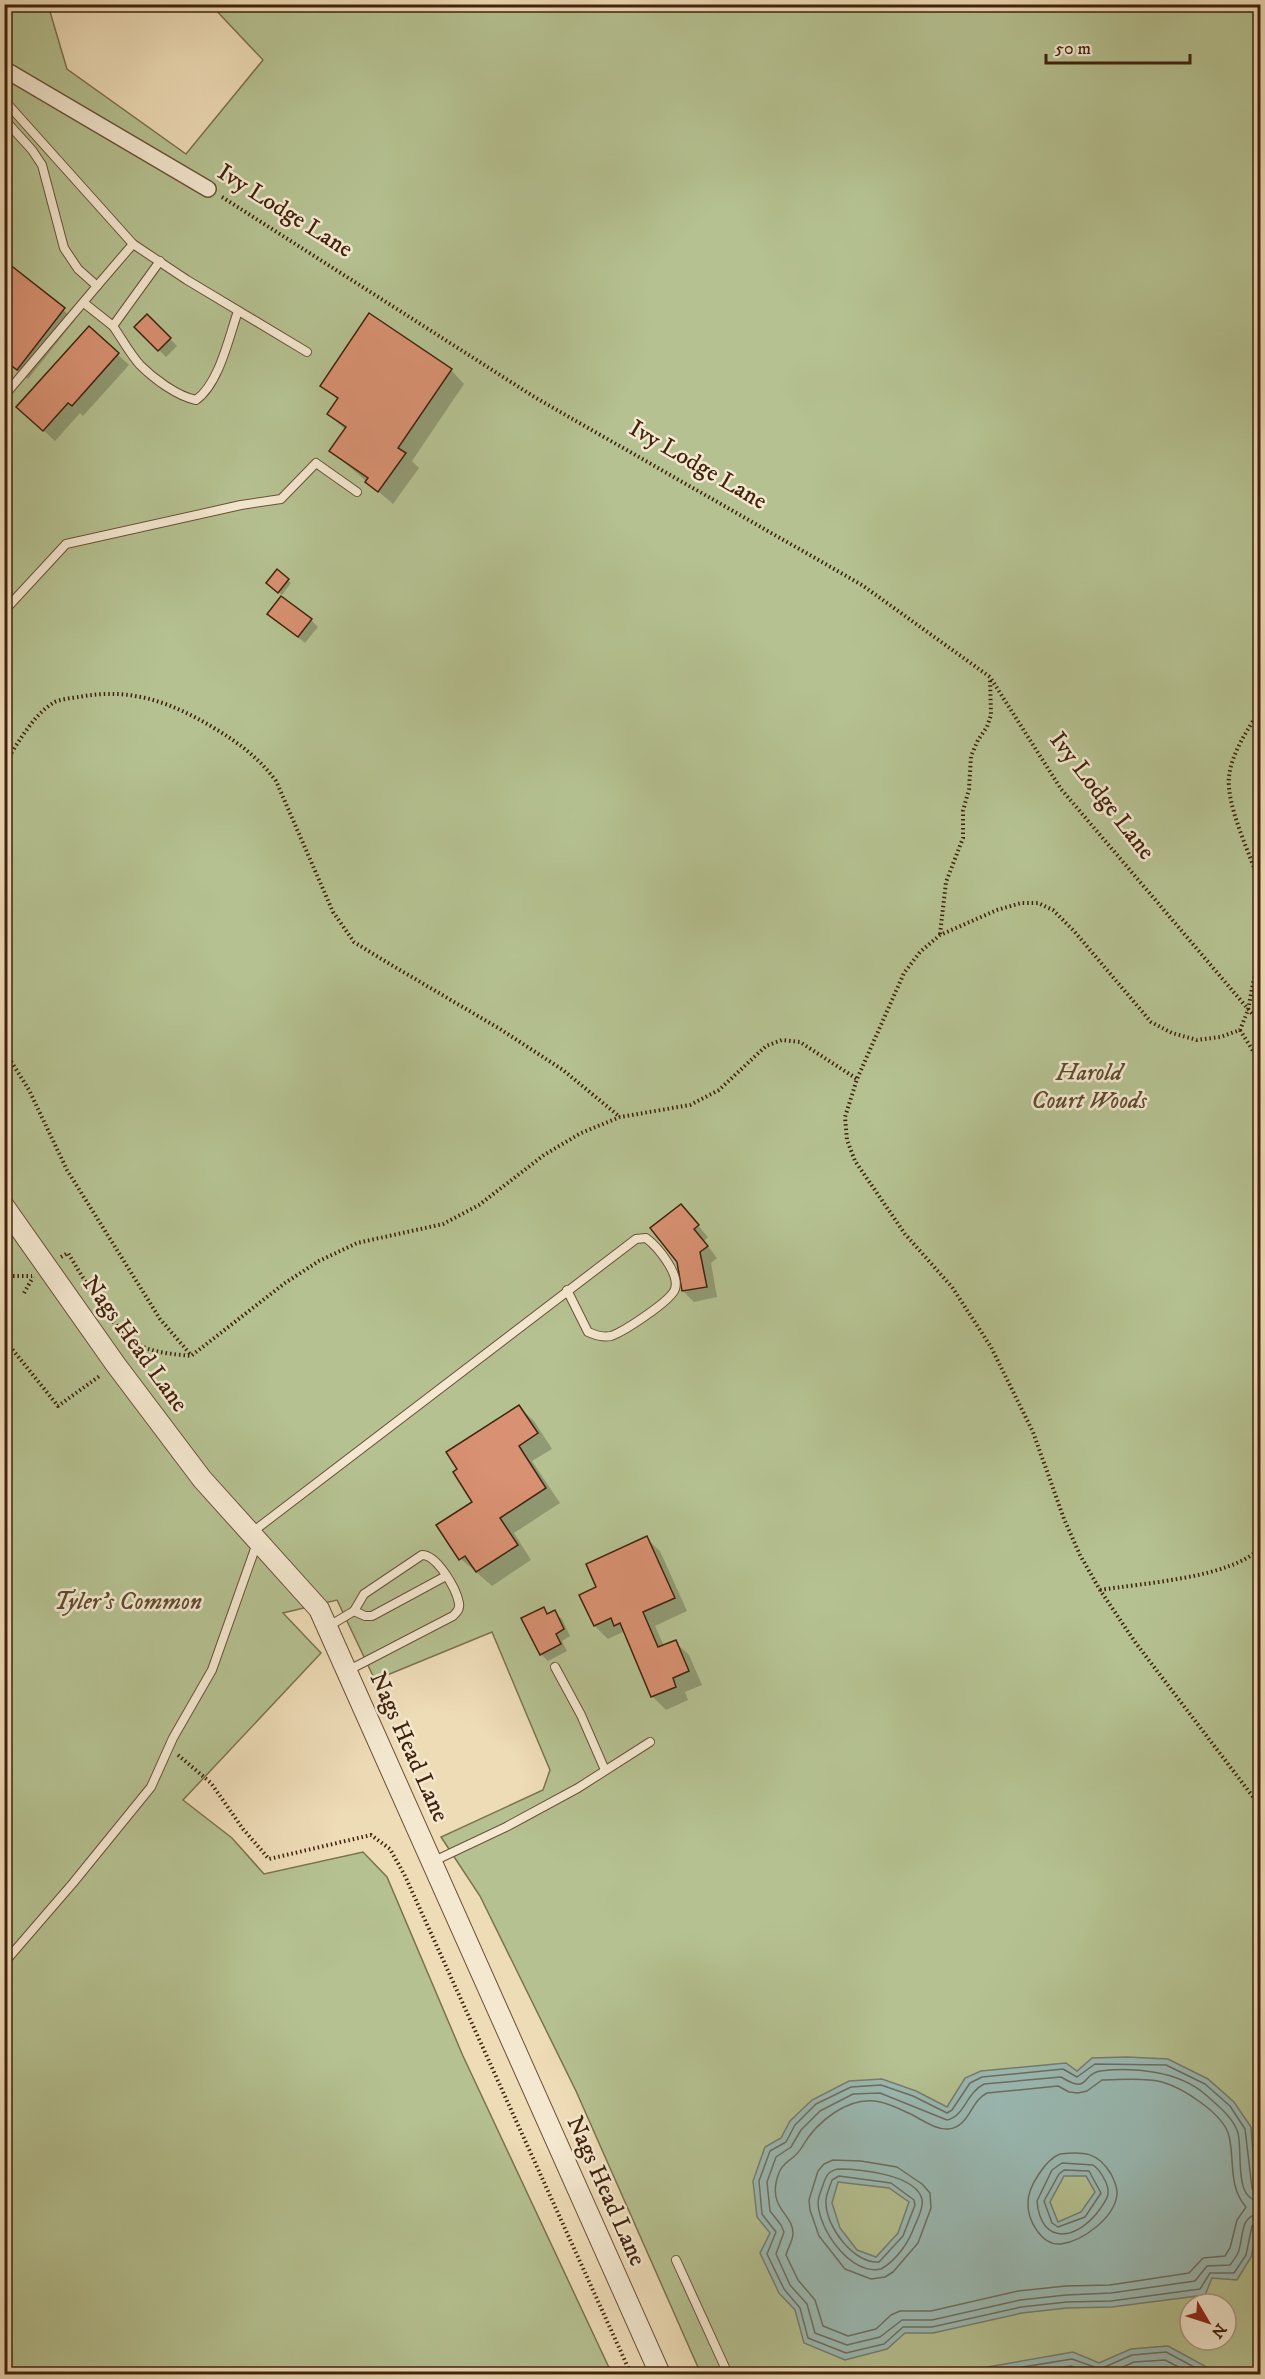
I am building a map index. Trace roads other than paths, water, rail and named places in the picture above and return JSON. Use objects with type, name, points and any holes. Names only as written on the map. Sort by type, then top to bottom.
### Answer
[{"type":"street","name":"Ivy Lodge Lane","points":[[4,69],[208,189]]},
{"type":"street","name":"Nags Head Lane","points":[[4,1206],[40,1271],[117,1365],[202,1479],[319,1609],[660,2374]]},
{"type":"lane","points":[[4,100],[133,244],[187,280],[307,352]]},
{"type":"lane","points":[[4,119],[32,150],[42,165],[64,248],[78,269],[97,286]]},
{"type":"lane","points":[[4,396],[133,244]]},
{"type":"lane","points":[[113,327],[160,261]]},
{"type":"lane","points":[[84,303],[113,327],[140,365],[165,384],[189,399],[196,400],[210,386],[238,311]]},
{"type":"lane","points":[[4,611],[66,544],[241,504],[281,499],[316,464],[357,492]]},
{"type":"lane","points":[[4,1963],[74,1883],[151,1787],[169,1747],[212,1670],[254,1538],[567,1290],[639,1237],[646,1238],[654,1245],[676,1280],[676,1287],[667,1300],[619,1332],[604,1337],[588,1332],[567,1290]]},
{"type":"lane","points":[[327,1626],[354,1611],[364,1594],[422,1555],[434,1558],[459,1602],[453,1616],[347,1671]]},
{"type":"lane","points":[[354,1611],[365,1616],[372,1616],[446,1576]]},
{"type":"lane","points":[[555,1666],[581,1715],[605,1770]]},
{"type":"lane","points":[[432,1862],[506,1827],[650,1742]]},
{"type":"lane","points":[[676,2259],[728,2374]]},
{"type":"water","points":[[1092,2058],[1168,2059],[1208,2079],[1234,2102],[1251,2127],[1254,2169],[1260,2198],[1260,2220],[1251,2257],[1237,2280],[1212,2278],[1206,2292],[1178,2292],[1178,2298],[1112,2307],[1067,2308],[1022,2313],[933,2333],[905,2333],[887,2349],[845,2360],[804,2343],[795,2310],[779,2293],[760,2253],[770,2233],[757,2217],[753,2181],[765,2147],[781,2138],[790,2121],[812,2100],[849,2081],[882,2079],[916,2091],[947,2107],[965,2078],[981,2071],[1066,2063],[1077,2071]],"holes":[[[1064,2176],[1086,2176],[1095,2192],[1081,2212],[1058,2222],[1050,2202]],[[838,2182],[889,2188],[909,2202],[898,2233],[876,2257],[857,2250],[840,2228],[832,2203]]]},
{"type":"water","points":[[1168,2346],[1212,2370],[1215,2374],[972,2374],[976,2369],[1073,2352],[1099,2363],[1131,2349]]},
{"type":"park label","name":"Harold Court Woods","points":[[1089,1087]]},
{"type":"park label","name":"Tyler's Common","points":[[128,1602]]}]
